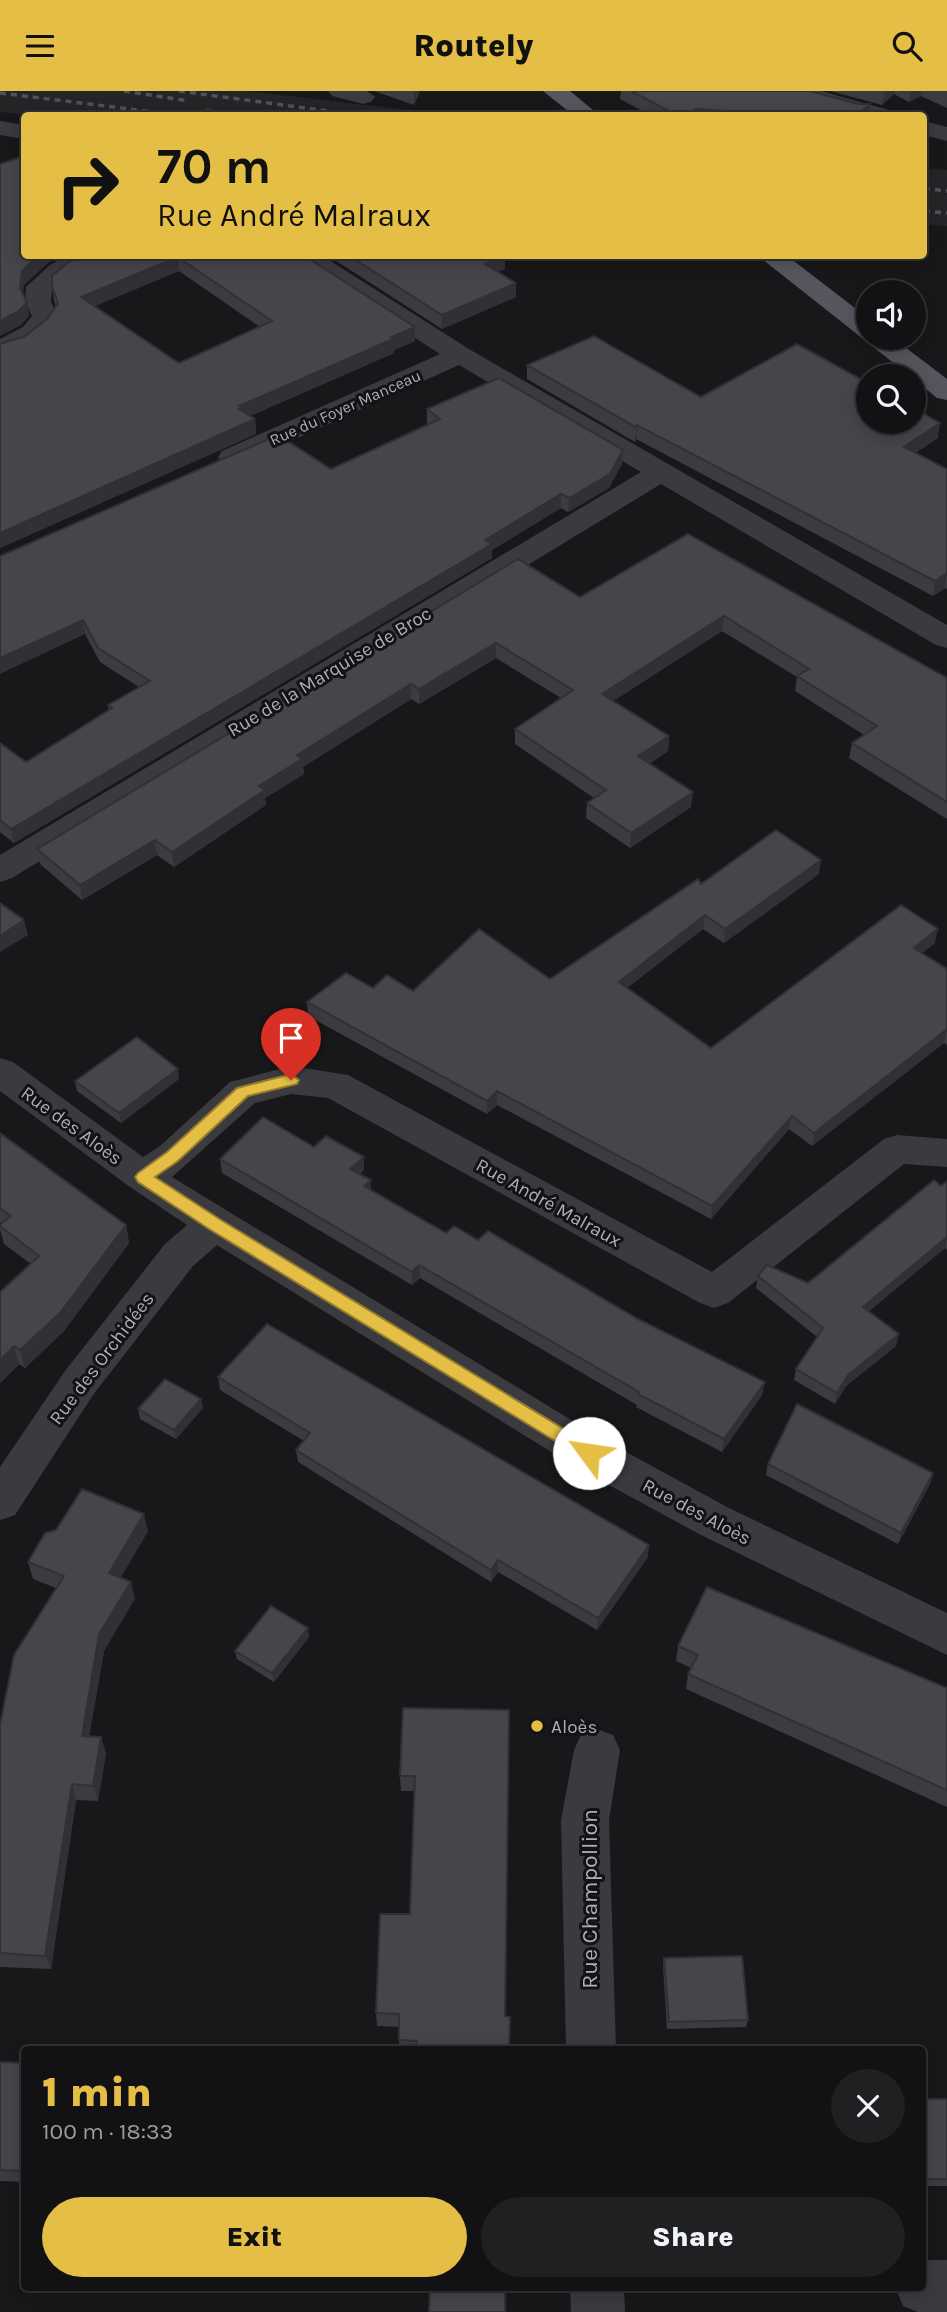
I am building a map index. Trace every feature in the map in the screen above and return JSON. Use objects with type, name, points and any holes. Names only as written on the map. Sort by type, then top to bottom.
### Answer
[{"type":"main road","points":[[555,91],[582,112]]},
{"type":"main road","points":[[774,259],[856,322]]},
{"type":"main road","points":[[893,350],[947,392]]},
{"type":"street","points":[[340,91],[363,97]]},
{"type":"street","points":[[795,91],[870,112]]},
{"type":"street","points":[[0,128],[21,132]]},
{"type":"street","points":[[927,129],[947,134]]},
{"type":"street","points":[[0,349],[40,327],[45,316],[38,302],[39,286],[59,270],[82,259]]},
{"type":"street","points":[[309,259],[460,355],[947,638]]},
{"type":"street","name":"Rue du Foyer Manceau","points":[[214,466],[460,355]]},
{"type":"street","name":"Rue de la Marquise de Broc","points":[[0,870],[659,473]]},
{"type":"street","name":"Rue des Aloès","points":[[0,1072],[143,1177],[215,1224],[589,1453],[714,1521],[947,1635]]},
{"type":"street","name":"Rue André Malraux","points":[[143,1177],[173,1156],[243,1092],[291,1080],[335,1085],[713,1292],[897,1149],[947,1153]]},
{"type":"street","name":"Rue des Orchidées","points":[[0,1502],[87,1373],[179,1255],[215,1224]]},
{"type":"street","name":"Rue Champollion","points":[[591,2046],[585,1820],[597,1750]]},
{"type":"street","points":[[926,2287],[947,2287]]},
{"type":"street","points":[[597,2291],[598,2312]]},
{"type":"shaded area","points":[[0,91],[248,91],[424,112],[21,114],[0,112]]},
{"type":"shaded area","points":[[927,168],[947,170],[947,226],[927,224]]},
{"type":"building","points":[[631,91],[810,91],[858,104],[870,104],[861,112],[740,112],[696,109],[692,112],[669,111]]},
{"type":"building","points":[[21,157],[21,259],[35,259],[22,271],[20,288],[27,302],[19,311],[0,321],[0,164]]},
{"type":"building","points":[[76,259],[173,259],[81,297],[179,363],[272,321],[181,259],[309,259],[415,327],[239,406],[242,408],[239,409],[255,419],[0,533],[0,344],[25,336],[47,319],[58,303],[52,287],[52,276]]},
{"type":"building","points":[[354,259],[496,259],[485,264],[516,283],[442,315]]},
{"type":"building","points":[[594,336],[701,397],[797,344],[856,376],[856,434],[924,434],[904,447],[947,469],[947,573],[935,581],[637,425],[636,427],[527,365]]},
{"type":"building","points":[[499,378],[623,450],[610,474],[569,498],[561,494],[485,540],[492,544],[11,829],[0,820],[0,743],[26,762],[112,708],[108,705],[150,681],[98,648],[83,620],[0,658],[0,556],[278,435],[331,469],[440,419],[427,409]]},
{"type":"building","points":[[926,415],[940,423],[926,432]]},
{"type":"building","points":[[688,534],[947,678],[947,802],[852,743],[877,726],[797,676],[809,669],[724,616],[602,694],[669,736],[638,756],[693,792],[631,833],[587,803],[606,790],[515,729],[573,690],[496,643],[419,689],[411,684],[297,755],[302,759],[259,786],[265,790],[172,852],[155,840],[80,885],[37,849],[518,559],[580,597]]},
{"type":"building","points":[[776,830],[821,860],[725,929],[705,915],[619,982],[711,1048],[901,905],[938,929],[914,948],[947,969],[947,1029],[814,1133],[792,1116],[712,1206],[497,1091],[487,1101],[307,1002],[346,973],[373,988],[387,975],[413,991],[479,929],[550,979],[698,879],[701,884]]},
{"type":"building","points":[[0,903],[24,920],[0,936]]},
{"type":"building","points":[[137,1037],[178,1069],[119,1113],[75,1081]]},
{"type":"building","points":[[263,1117],[314,1147],[326,1136],[364,1157],[350,1169],[371,1180],[364,1186],[446,1233],[454,1226],[478,1240],[488,1231],[638,1319],[765,1382],[724,1439],[638,1394],[639,1392],[419,1265],[412,1272],[220,1159]]},
{"type":"building","points":[[0,1133],[126,1225],[60,1313],[20,1350],[14,1346],[0,1360],[0,1292],[39,1256],[0,1226],[11,1216],[0,1208]]},
{"type":"building","points":[[934,1180],[941,1186],[947,1181],[947,1237],[863,1307],[899,1334],[848,1375],[837,1393],[796,1369],[823,1328],[758,1276],[767,1265],[808,1283]]},
{"type":"building","points":[[267,1324],[649,1545],[598,1618],[498,1560],[491,1570],[296,1450],[310,1433],[218,1377]]},
{"type":"building","points":[[165,1379],[201,1399],[174,1430],[138,1409]]},
{"type":"building","points":[[797,1404],[933,1473],[901,1533],[768,1464]]},
{"type":"building","points":[[82,1489],[144,1514],[109,1573],[131,1582],[99,1634],[82,1736],[101,1737],[93,1786],[72,1784],[45,1956],[0,1953],[0,1725],[14,1655],[64,1576],[28,1562],[45,1533],[56,1530]]},
{"type":"building","points":[[707,1587],[947,1688],[947,1790],[688,1674],[698,1655],[678,1646]]},
{"type":"building","points":[[271,1606],[308,1628],[272,1673],[235,1651]]},
{"type":"building","points":[[403,1708],[509,1710],[505,2016],[510,2017],[509,2046],[417,2046],[417,2041],[399,2040],[399,2014],[376,2013],[380,1914],[410,1914],[415,1776],[400,1776]]},
{"type":"building","points":[[742,1956],[748,2020],[669,2022],[664,1958]]},
{"type":"building","points":[[0,2062],[21,2063],[21,2171],[0,2170]]},
{"type":"building","points":[[926,2099],[947,2099],[947,2179],[926,2179]]},
{"type":"building","points":[[430,2291],[505,2291],[505,2312],[429,2312]]},
{"type":"railway","points":[[124,91],[189,101]]},
{"type":"railway","points":[[179,91],[335,112]]},
{"type":"railway","points":[[0,93],[154,112]]},
{"type":"railway","points":[[927,188],[947,191]]},
{"type":"railway","points":[[927,211],[947,213]]},
{"type":"place","name":"Aloès","points":[[537,1726]]},
{"type":"route","points":[[291,1080],[243,1092],[173,1156],[143,1177],[589,1453]]}]
